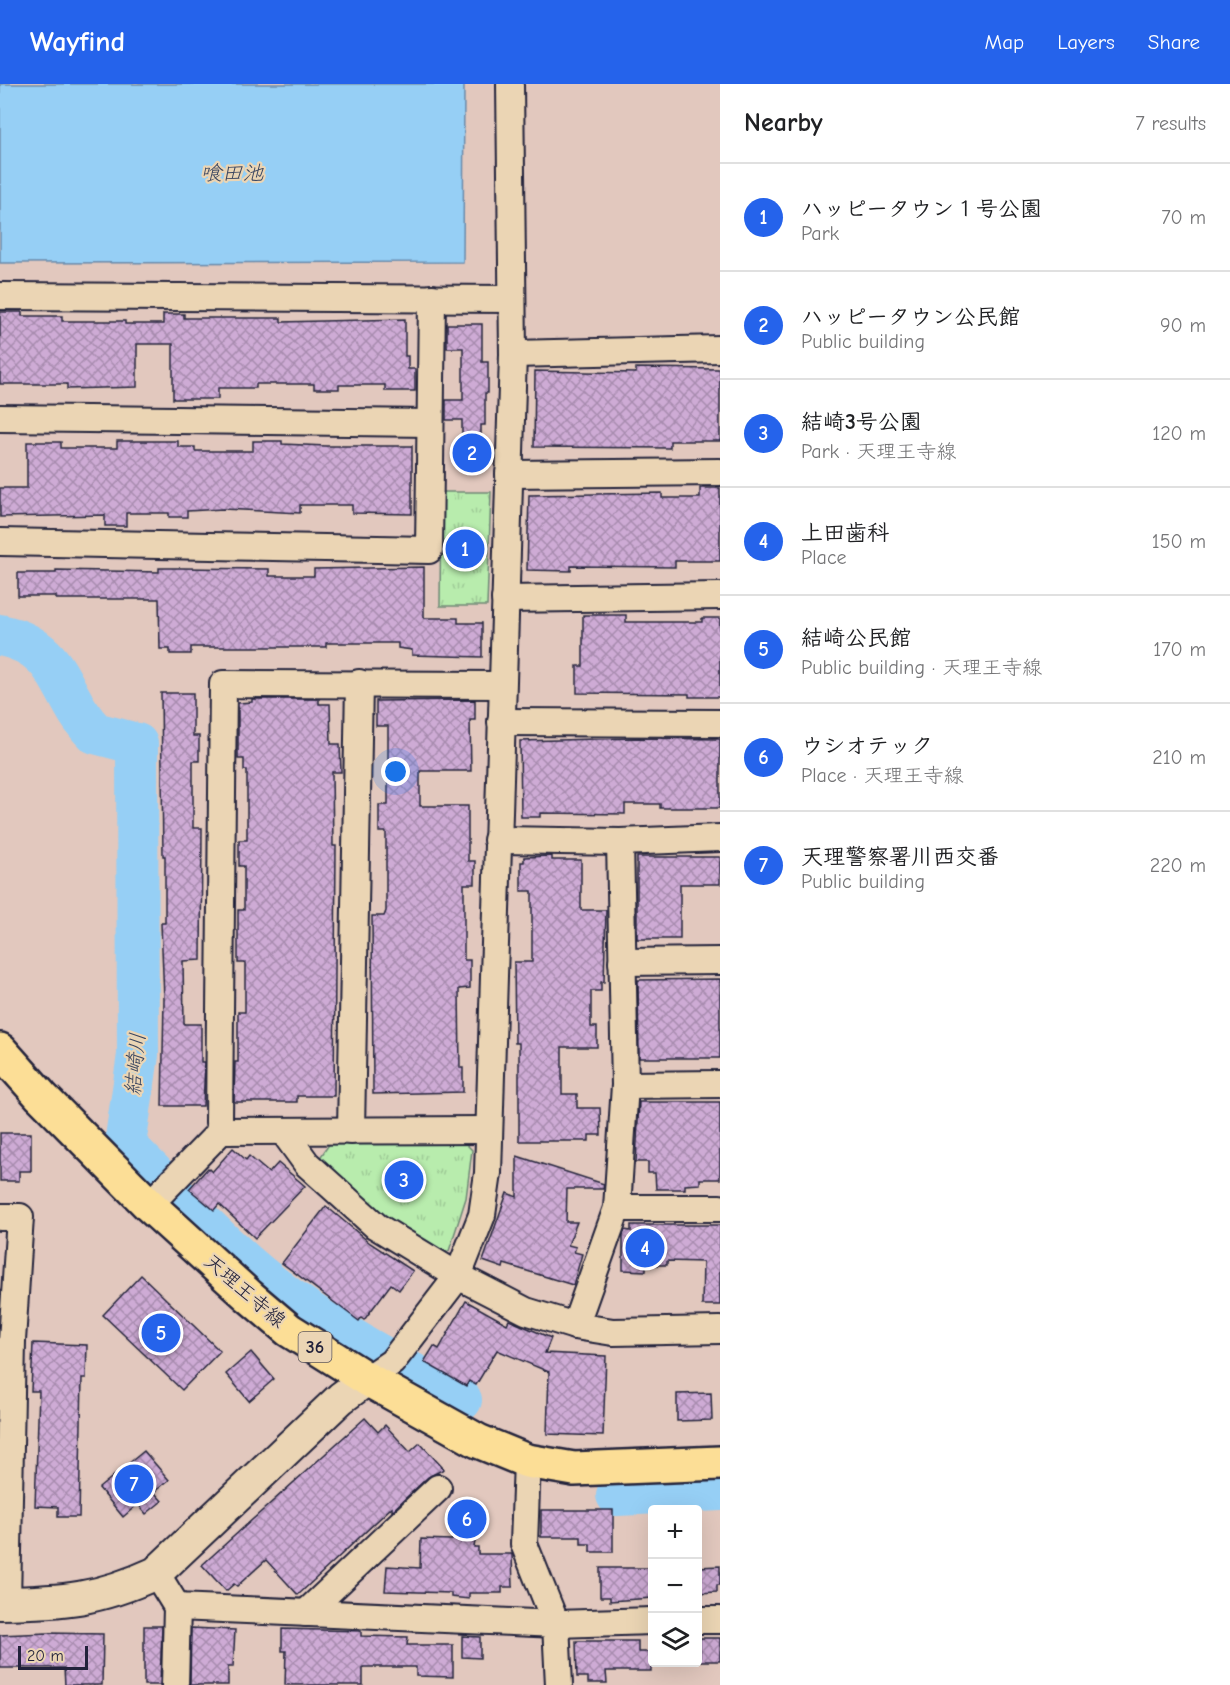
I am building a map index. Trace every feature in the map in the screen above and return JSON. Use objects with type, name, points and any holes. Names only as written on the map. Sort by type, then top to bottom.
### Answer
[{"type":"main road","name":"天理王寺線","points":[[0,1050],[41,1096],[149,1205],[289,1330],[367,1379],[478,1441],[527,1461],[574,1469],[720,1463]]},
{"type":"street","points":[[0,1217],[21,1217],[6,1341],[4,1603],[56,1603],[88,1598],[123,1588],[156,1573],[341,1398],[392,1362],[459,1276],[482,1215],[488,1173],[501,685],[513,354],[510,84]]},
{"type":"street","points":[[0,296],[512,299]]},
{"type":"street","points":[[0,542],[429,550],[432,298]]},
{"type":"street","points":[[513,354],[720,349]]},
{"type":"street","points":[[0,418],[430,423]]},
{"type":"street","points":[[509,474],[720,472]]},
{"type":"street","points":[[505,599],[720,596]]},
{"type":"street","points":[[351,1131],[359,683]]},
{"type":"street","points":[[221,1131],[219,1122],[219,892],[223,684],[501,685]]},
{"type":"street","points":[[501,723],[720,723]]},
{"type":"street","points":[[497,840],[621,842],[720,838]]},
{"type":"street","points":[[575,1326],[617,1209],[625,1085],[621,842]]},
{"type":"street","points":[[622,962],[720,961]]},
{"type":"street","points":[[625,1085],[720,1084]]},
{"type":"street","points":[[149,1205],[221,1131],[489,1130]]},
{"type":"street","points":[[283,1131],[307,1164],[376,1226],[459,1276],[526,1311],[575,1326],[613,1332],[720,1330]]},
{"type":"street","points":[[617,1209],[720,1208]]},
{"type":"street","points":[[527,1461],[524,1544],[556,1624],[559,1685]]},
{"type":"street","points":[[306,1613],[438,1488]]},
{"type":"street","points":[[156,1573],[177,1607],[175,1685]]},
{"type":"street","points":[[177,1607],[556,1624],[648,1621]]},
{"type":"street","points":[[702,1620],[720,1620]]},
{"type":"green space","points":[[441,492],[491,492],[487,606],[440,606]]},
{"type":"green space","points":[[464,1142],[472,1150],[466,1198],[449,1251],[441,1252],[378,1211],[317,1162],[330,1143]]},
{"type":"water","name":"喰田池","points":[[0,84],[464,84],[463,262],[0,263]]},
{"type":"building","points":[[0,312],[22,312],[22,316],[62,316],[62,321],[125,321],[125,324],[163,324],[163,314],[184,314],[184,318],[281,318],[281,322],[405,319],[405,356],[408,356],[408,369],[415,369],[415,391],[385,391],[385,385],[339,385],[339,389],[314,389],[314,384],[256,384],[256,388],[218,388],[218,399],[173,399],[173,344],[137,344],[137,387],[67,389],[67,384],[0,384]]},
{"type":"building","points":[[447,324],[482,324],[482,362],[488,362],[488,393],[485,393],[485,425],[481,425],[481,459],[462,459],[462,420],[446,420],[446,400],[463,400],[463,348],[447,348]]},
{"type":"building","points":[[636,368],[720,369],[720,441],[670,441],[670,448],[534,447],[535,371],[636,373]]},
{"type":"building","points":[[117,441],[178,441],[178,447],[195,447],[195,451],[253,451],[253,441],[282,441],[282,444],[326,446],[412,446],[412,514],[352,513],[352,505],[300,505],[300,513],[223,509],[187,511],[187,517],[169,517],[169,513],[126,513],[126,526],[105,526],[105,515],[0,517],[0,488],[27,488],[27,442],[61,442],[61,448],[117,448]]},
{"type":"building","points":[[700,488],[720,488],[720,561],[675,561],[675,567],[571,566],[571,571],[527,570],[529,495],[662,493],[662,498],[700,498]]},
{"type":"building","points":[[424,567],[424,618],[458,618],[458,623],[482,623],[482,657],[412,655],[412,650],[398,648],[398,643],[326,643],[326,647],[191,647],[191,654],[170,654],[170,649],[160,649],[159,599],[56,599],[56,596],[18,596],[18,573],[56,573],[56,570],[159,572],[159,568],[269,569],[269,576],[314,576],[314,569]]},
{"type":"building","points":[[583,615],[626,615],[626,622],[702,622],[702,618],[720,618],[720,697],[689,697],[689,694],[577,693],[577,666],[583,666]]},
{"type":"building","points":[[161,693],[193,693],[193,736],[199,736],[199,761],[193,761],[193,828],[202,828],[201,960],[183,961],[184,1024],[201,1024],[201,1062],[205,1062],[203,1106],[162,1106],[164,999],[161,923],[165,923],[165,856],[163,856]]},
{"type":"building","points":[[252,699],[319,699],[319,704],[330,704],[331,744],[340,744],[341,772],[332,772],[333,846],[336,846],[334,1096],[297,1096],[297,1102],[234,1102],[235,1062],[238,1062],[238,1012],[245,1012],[245,963],[238,963],[238,910],[244,910],[244,866],[239,866],[239,840],[247,840],[247,770],[244,770],[244,759],[238,759],[238,703],[252,702]]},
{"type":"building","points":[[475,700],[475,720],[470,720],[471,771],[420,771],[420,806],[468,806],[468,861],[475,861],[475,884],[464,884],[464,960],[470,960],[470,988],[459,989],[460,1068],[463,1068],[463,1092],[373,1094],[372,916],[384,916],[386,911],[386,832],[379,832],[379,805],[388,805],[388,726],[376,726],[376,701]]},
{"type":"building","points":[[636,738],[720,739],[720,808],[660,808],[660,804],[625,804],[625,814],[540,813],[540,817],[521,817],[520,741]]},
{"type":"building","points":[[552,856],[552,860],[581,860],[581,910],[606,910],[604,982],[601,982],[601,991],[591,991],[591,1027],[597,1027],[597,1047],[562,1047],[562,1094],[577,1094],[577,1108],[600,1108],[601,1135],[589,1135],[589,1141],[519,1141],[519,1043],[515,1043],[514,962],[532,962],[532,891],[521,891],[521,862],[524,862],[524,857]]},
{"type":"building","points":[[637,857],[720,857],[720,884],[680,884],[680,939],[637,939]]},
{"type":"building","points":[[720,979],[720,1058],[639,1058],[638,980]]},
{"type":"building","points":[[639,1102],[720,1102],[720,1179],[700,1179],[700,1184],[685,1185],[685,1189],[656,1189],[655,1173],[648,1173],[648,1162],[636,1162]]},
{"type":"building","points":[[0,1133],[31,1133],[31,1171],[19,1171],[19,1181],[0,1181]]},
{"type":"building","points":[[233,1148],[246,1160],[249,1156],[269,1173],[278,1163],[305,1186],[255,1238],[219,1204],[214,1210],[189,1189],[208,1168],[212,1172]]},
{"type":"building","points":[[517,1156],[604,1184],[603,1189],[567,1189],[566,1222],[577,1222],[568,1245],[576,1247],[574,1252],[582,1254],[573,1285],[504,1264],[503,1268],[483,1261],[507,1193],[517,1197]]},
{"type":"building","points":[[326,1206],[370,1243],[413,1271],[399,1290],[391,1284],[364,1320],[361,1318],[359,1321],[282,1263]]},
{"type":"building","points":[[631,1225],[720,1225],[720,1305],[702,1305],[703,1262],[667,1261],[667,1265],[646,1265],[646,1271],[623,1270],[623,1235],[625,1230],[631,1231]]},
{"type":"building","points":[[141,1275],[220,1351],[182,1390],[103,1315]]},
{"type":"building","points":[[466,1301],[507,1324],[509,1320],[551,1338],[545,1353],[606,1356],[603,1436],[547,1434],[549,1372],[497,1350],[476,1385],[469,1381],[466,1386],[424,1362],[434,1346],[439,1349]]},
{"type":"building","points":[[33,1343],[87,1345],[86,1378],[82,1378],[79,1517],[58,1517],[58,1507],[35,1506],[39,1391],[31,1391]]},
{"type":"building","points":[[251,1352],[274,1379],[249,1401],[226,1374]]},
{"type":"building","points":[[711,1393],[712,1420],[677,1421],[677,1394]]},
{"type":"building","points":[[365,1418],[378,1432],[385,1425],[410,1452],[420,1443],[444,1469],[428,1477],[392,1511],[392,1507],[298,1595],[266,1560],[237,1586],[234,1584],[226,1591],[202,1565]]},
{"type":"building","points":[[144,1451],[169,1480],[154,1492],[162,1501],[146,1514],[138,1504],[123,1517],[99,1488]]},
{"type":"building","points":[[458,1503],[481,1506],[474,1547],[478,1547],[478,1554],[512,1554],[513,1587],[502,1587],[502,1593],[469,1593],[469,1599],[451,1597],[451,1593],[385,1591],[387,1566],[420,1568],[421,1539],[452,1540]]},
{"type":"building","points":[[541,1510],[613,1510],[613,1552],[590,1552],[590,1544],[581,1544],[581,1537],[541,1537]]},
{"type":"building","points":[[720,1566],[720,1585],[717,1585],[717,1592],[702,1593],[702,1567]]},
{"type":"building","points":[[600,1568],[648,1568],[648,1598],[610,1601],[610,1597],[600,1597]]},
{"type":"building","points":[[144,1626],[162,1626],[160,1685],[144,1685]]},
{"type":"building","points":[[191,1628],[235,1630],[233,1667],[228,1667],[228,1685],[190,1685]]},
{"type":"building","points":[[282,1629],[361,1631],[361,1636],[408,1637],[407,1645],[453,1645],[453,1677],[416,1676],[416,1667],[363,1667],[363,1685],[285,1685],[286,1651],[282,1651]]},
{"type":"building","points":[[103,1634],[102,1685],[65,1685],[64,1668],[0,1668],[0,1635]]},
{"type":"building","points":[[462,1636],[480,1637],[480,1658],[462,1657]]},
{"type":"building","points":[[702,1638],[720,1638],[720,1661],[702,1661]]},
{"type":"building","points":[[576,1641],[638,1641],[638,1652],[648,1652],[648,1667],[651,1667],[651,1671],[606,1671],[607,1683],[588,1683],[588,1677],[577,1677]]},
{"type":"waterway","name":"結崎川","points":[[0,635],[21,641],[37,650],[49,662],[73,703],[95,733],[137,744],[138,1055],[125,1145],[204,1225],[289,1298],[352,1339],[461,1400]]},
{"type":"waterway","name":"結崎川","points":[[617,1495],[720,1490]]},
{"type":"place","name":"ハッピータウン公民館","points":[[472,453]]},
{"type":"place","name":"ハッピータウン１号公園","points":[[465,549]]},
{"type":"place","name":"結崎3号公園","points":[[404,1180]]},
{"type":"place","name":"上田歯科","points":[[645,1248]]},
{"type":"place","name":"結崎公民館","points":[[161,1333]]},
{"type":"place","name":"天理警察署川西交番","points":[[134,1484]]},
{"type":"place","name":"ウシオテック","points":[[467,1519]]}]
